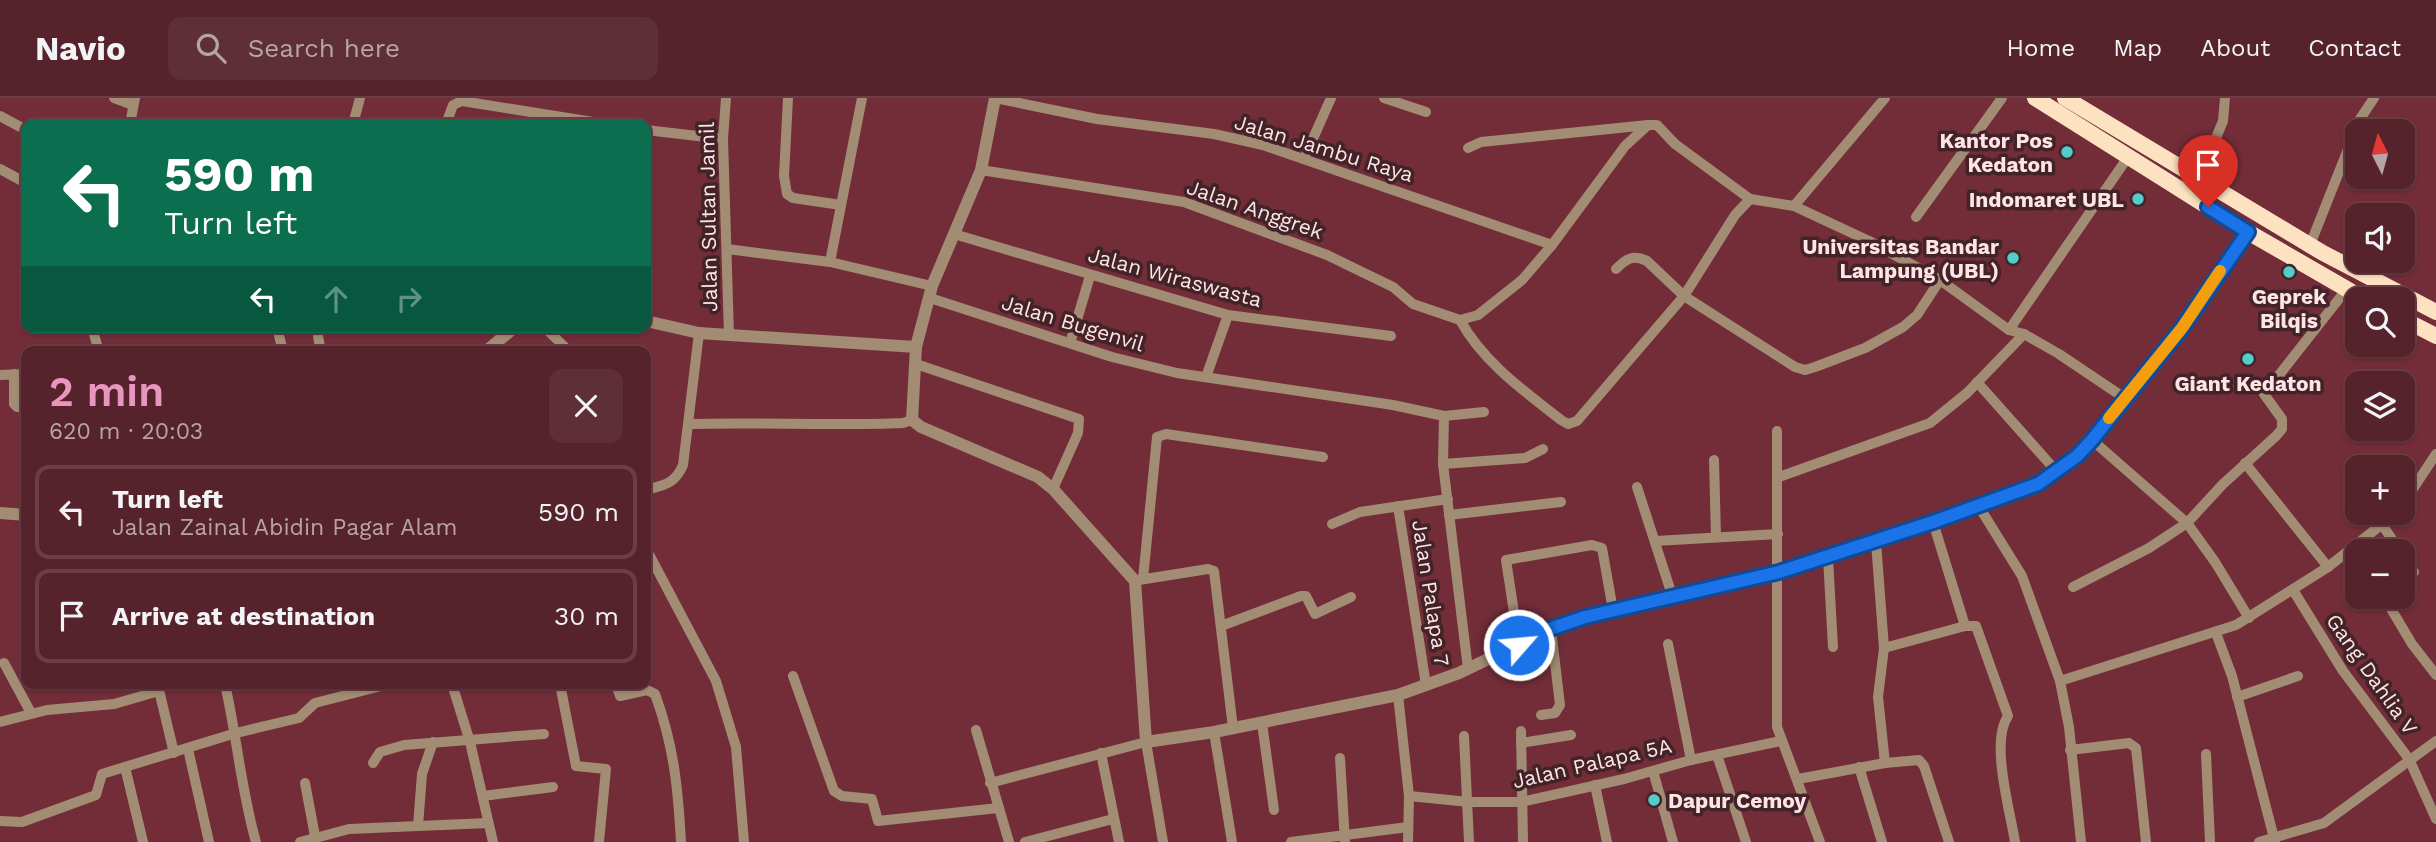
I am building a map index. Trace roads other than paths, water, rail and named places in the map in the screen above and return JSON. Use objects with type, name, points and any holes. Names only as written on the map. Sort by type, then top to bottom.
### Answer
[{"type":"highway","points":[[2035,98],[2248,232],[2345,289]]},
{"type":"highway","points":[[2065,98],[2198,181],[2436,312]]},
{"type":"highway","points":[[2415,325],[2436,336]]},
{"type":"street","points":[[114,98],[134,102]]},
{"type":"street","points":[[355,119],[360,98]]},
{"type":"street","name":"Jalan Sultan Jamil","points":[[726,98],[723,139],[729,335]]},
{"type":"street","points":[[788,98],[784,176],[787,194],[793,198],[841,205]]},
{"type":"street","points":[[830,262],[862,98]]},
{"type":"street","points":[[995,98],[981,170],[931,292],[916,347],[910,409],[912,420],[921,427],[1028,472],[1053,489],[1139,580]]},
{"type":"street","name":"Jalan Jambu Raya","points":[[995,98],[1097,119],[1214,134],[1304,159],[1552,245]]},
{"type":"street","points":[[1304,159],[1331,98]]},
{"type":"street","points":[[1384,98],[1426,112]]},
{"type":"street","points":[[1794,206],[1885,98]]},
{"type":"street","points":[[1916,217],[2002,98]]},
{"type":"street","points":[[2198,181],[2223,121],[2225,98]]},
{"type":"street","points":[[2310,245],[2360,119],[2374,98]]},
{"type":"street","points":[[448,119],[453,105],[462,101],[574,119]]},
{"type":"street","points":[[0,116],[21,127]]},
{"type":"street","points":[[1648,125],[1625,146],[1552,245],[1522,280],[1478,315],[1460,320],[1473,344],[1516,384],[1568,424],[1577,421],[1684,296],[1735,215],[1750,199]]},
{"type":"street","points":[[1468,148],[1481,142],[1648,125],[1661,128],[1675,144],[1750,199],[1794,206],[1940,280],[2009,330],[2024,334],[2126,399]]},
{"type":"street","points":[[651,132],[723,139]]},
{"type":"street","points":[[2009,330],[2128,157]]},
{"type":"street","points":[[0,169],[21,180]]},
{"type":"street","name":"Jalan Anggrek","points":[[981,170],[1184,202],[1211,210],[1327,255],[1393,287],[1413,304],[1460,320]]},
{"type":"street","points":[[990,783],[1146,742],[1214,732],[1398,695],[1468,669],[1550,629],[1612,610],[1779,572],[1828,558],[2020,492],[2057,472],[2092,440],[2182,328],[2248,232]]},
{"type":"street","name":"Jalan Wiraswasta","points":[[954,234],[1228,315],[1391,337]]},
{"type":"street","name":"Jalan Bugenvil","points":[[727,249],[830,262],[931,292],[1070,343],[1147,366],[1393,405],[1444,416],[1484,412]]},
{"type":"street","points":[[1616,268],[1627,258],[1640,257],[1658,269],[1684,296],[1794,367],[1805,370],[1865,348],[1912,321],[1940,280]]},
{"type":"street","points":[[1070,343],[1090,276]]},
{"type":"street","points":[[2073,587],[2149,548],[2187,523],[2282,429],[2282,419],[2264,394],[2345,291]]},
{"type":"street","points":[[1206,377],[1228,315]]},
{"type":"street","points":[[651,322],[699,333],[916,347]]},
{"type":"street","points":[[495,346],[509,333]]},
{"type":"street","points":[[550,333],[564,346]]},
{"type":"street","points":[[651,488],[678,478],[683,466],[699,333]]},
{"type":"street","points":[[1779,477],[1921,428],[1937,419],[2024,334]]},
{"type":"street","points":[[318,336],[320,346]]},
{"type":"street","points":[[916,364],[1079,419],[1078,433],[1053,489]]},
{"type":"street","points":[[14,374],[14,404],[21,407]]},
{"type":"street","points":[[0,375],[21,374]]},
{"type":"street","points":[[1977,382],[2057,472]]},
{"type":"street","points":[[1444,416],[1443,464],[1468,669]]},
{"type":"street","points":[[690,424],[755,422],[824,426],[903,423],[912,420]]},
{"type":"street","points":[[1777,431],[1777,727],[1820,842]]},
{"type":"street","points":[[1163,842],[1146,742],[1139,580],[1157,437],[1166,434],[1323,457]]},
{"type":"street","points":[[2092,440],[2187,523],[2216,562],[2249,618]]},
{"type":"street","points":[[1443,464],[1525,458],[1543,449]]},
{"type":"street","points":[[2415,486],[2436,454]]},
{"type":"street","points":[[1714,460],[1716,537]]},
{"type":"street","points":[[2245,463],[2328,567]]},
{"type":"street","points":[[1637,487],[1672,595]]},
{"type":"street","points":[[1332,524],[1360,512],[1448,499]]},
{"type":"street","points":[[1449,515],[1561,502]]},
{"type":"street","points":[[1978,505],[2022,576],[2060,681],[2069,727],[2081,842]]},
{"type":"street","name":"Jalan Palapa 7","points":[[1398,506],[1426,685]]},
{"type":"street","points":[[0,513],[21,514]]},
{"type":"street","points":[[1933,522],[1965,626]]},
{"type":"street","points":[[2370,539],[2383,526],[2392,539]]},
{"type":"street","points":[[1656,541],[1778,534]]},
{"type":"street","points":[[1875,542],[1884,648],[1878,697],[1885,763]]},
{"type":"street","points":[[1519,645],[1506,560],[1592,545],[1602,548],[1612,610]]},
{"type":"street","points":[[651,558],[716,681],[736,747],[744,842]]},
{"type":"street","points":[[1828,558],[1833,647]]},
{"type":"street","points":[[2060,681],[2216,633],[2249,618],[2345,558]]},
{"type":"street","points":[[1139,580],[1212,569],[1222,626],[1233,728]]},
{"type":"street","name":"Gang Dahlia V","points":[[2293,590],[2343,671],[2409,759],[2432,802],[2436,820]]},
{"type":"street","points":[[1222,626],[1301,596],[1306,596],[1315,614],[1351,597]]},
{"type":"street","points":[[2391,609],[2412,644],[2436,675]]},
{"type":"street","points":[[1884,648],[1965,626],[1976,626],[2008,716],[2001,731],[2000,747],[2015,842]]},
{"type":"street","points":[[1541,715],[1555,713],[1560,705],[1550,629]]},
{"type":"street","points":[[2216,633],[2237,697],[2275,839]]},
{"type":"street","points":[[1668,643],[1691,760]]},
{"type":"street","points":[[4,663],[31,713]]},
{"type":"street","points":[[793,676],[834,790],[842,796],[872,799],[878,821],[998,808]]},
{"type":"street","points":[[2237,697],[2298,676]]},
{"type":"street","points":[[0,722],[31,713],[114,704],[154,689]]},
{"type":"street","points":[[159,689],[174,753]]},
{"type":"street","points":[[226,689],[236,733],[239,774],[256,842]]},
{"type":"street","points":[[0,821],[22,822],[96,794],[100,775],[236,733],[299,718],[315,703],[370,689]]},
{"type":"street","points":[[454,689],[470,742],[493,842]]},
{"type":"street","points":[[561,689],[576,766],[606,769],[600,842]]},
{"type":"street","points":[[618,689],[620,696],[647,691],[655,694],[671,740],[678,778],[681,842]]},
{"type":"street","points":[[1398,695],[1409,796],[1408,842]]},
{"type":"street","points":[[1262,723],[1274,810]]},
{"type":"street","points":[[976,730],[1009,842]]},
{"type":"street","points":[[1521,731],[1523,842]]},
{"type":"street","points":[[1214,732],[1232,842]]},
{"type":"street","points":[[373,763],[380,752],[432,743],[544,734]]},
{"type":"street","points":[[1521,743],[1571,735]]},
{"type":"street","points":[[1464,736],[1469,842]]},
{"type":"street","name":"Jalan Palapa 5A","points":[[1409,796],[1469,802],[1521,802],[1781,741]]},
{"type":"street","points":[[2259,842],[2324,823],[2436,741]]},
{"type":"street","points":[[418,826],[422,775],[432,743]]},
{"type":"street","points":[[2070,750],[2129,743],[2136,748],[2147,842]]},
{"type":"street","points":[[188,749],[209,842]]},
{"type":"street","points":[[1101,753],[1119,842]]},
{"type":"street","points":[[2206,754],[2210,842]]},
{"type":"street","points":[[1717,755],[1746,842]]},
{"type":"street","points":[[1340,758],[1345,838]]},
{"type":"street","points":[[1798,779],[1914,759],[1922,762],[1949,842]]},
{"type":"street","points":[[125,767],[143,842]]},
{"type":"street","points":[[1859,767],[1882,842]]},
{"type":"street","points":[[1653,771],[1673,842]]},
{"type":"street","points":[[304,783],[315,836]]},
{"type":"street","points":[[1595,785],[1607,842]]},
{"type":"street","points":[[483,796],[553,787]]},
{"type":"street","points":[[1025,842],[1114,819]]},
{"type":"street","points":[[300,842],[349,829],[488,823]]},
{"type":"street","points":[[1291,842],[1345,838],[1408,827]]},
{"type":"place","name":"Kantor Pos Kedaton","points":[[2067,152]]},
{"type":"place","name":"Indomaret UBL","points":[[2138,199]]},
{"type":"place","name":"Universitas Bandar Lampung (UBL)","points":[[2013,258]]},
{"type":"place","name":"Geprek Bilqis","points":[[2289,272]]},
{"type":"place","name":"Giant Kedaton","points":[[2248,359]]},
{"type":"place","name":"Dapur Cemoy","points":[[1654,800]]}]
